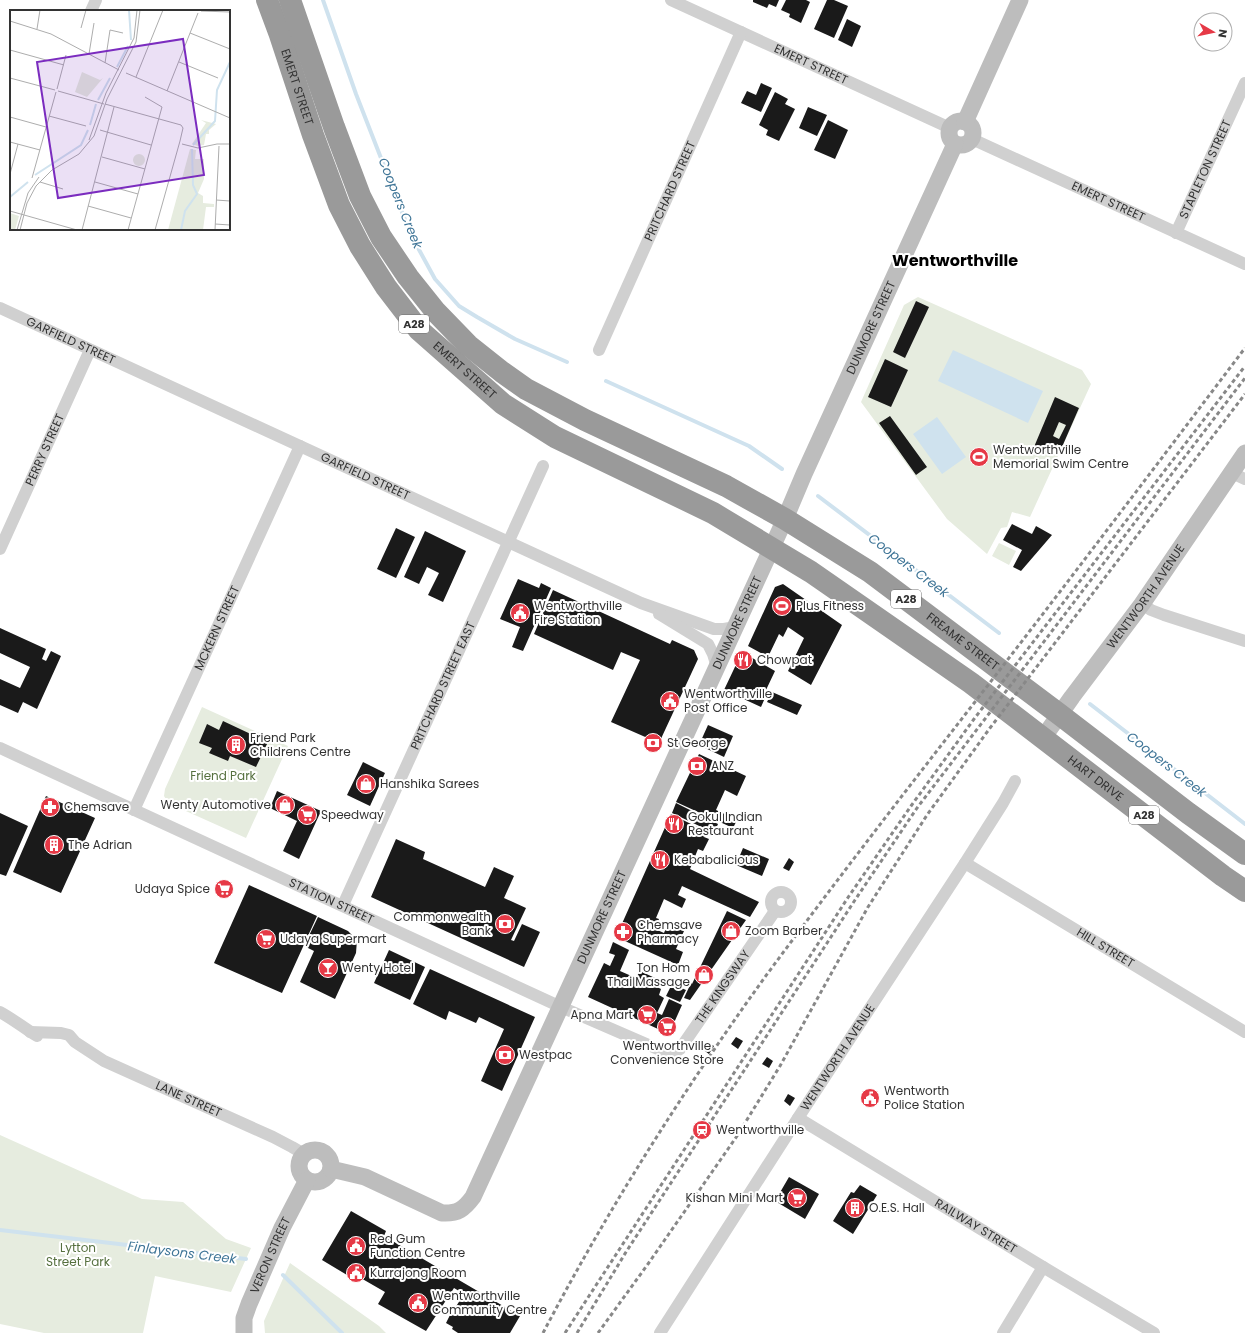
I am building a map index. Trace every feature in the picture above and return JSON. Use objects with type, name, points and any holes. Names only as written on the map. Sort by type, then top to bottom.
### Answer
[{"type":"highway","name":"EMERT STREET","points":[[268,0],[313,135],[339,205],[360,246],[386,287],[419,330],[503,404],[555,436],[713,513],[772,547]]},
{"type":"highway","name":"EMERT STREET","points":[[290,0],[334,127],[360,196],[381,237],[408,277],[436,312],[468,345],[526,389],[585,420],[726,486],[785,519]]},
{"type":"highway","name":"FREAME STREET","points":[[785,519],[870,572],[1059,714]]},
{"type":"highway","name":"A28","points":[[772,547],[922,648],[1043,738]]},
{"type":"highway","name":"A28","points":[[1059,714],[1188,813],[1245,854]]},
{"type":"highway","name":"HART DRIVE","points":[[1043,738],[1245,892]]},
{"type":"street","points":[[91,10],[96,0]]},
{"type":"street","name":"EMERT STREET","points":[[671,0],[957,131]]},
{"type":"street","name":"DUNMORE STREET","points":[[331,1169],[365,1177],[442,1213],[454,1212],[465,1208],[473,1197],[785,519],[957,131],[1020,0]]},
{"type":"street","name":"PRITCHARD STREET","points":[[599,350],[741,32]]},
{"type":"street","name":"STAPLETON STREET","points":[[1176,233],[1245,83]]},
{"type":"street","points":[[957,131],[962,145],[972,139]]},
{"type":"street","name":"EMERT STREET","points":[[972,139],[1245,264]]},
{"type":"street","name":"GARFIELD STREET","points":[[0,308],[641,603],[714,628],[724,629],[735,626]]},
{"type":"street","name":"PERRY STREET","points":[[0,549],[90,350]]},
{"type":"street","name":"MCKERN STREET","points":[[134,810],[300,446]]},
{"type":"street","name":"WENTWORTH AVENUE","points":[[1043,738],[1059,714],[1239,476],[1245,453]]},
{"type":"street","name":"PRITCHARD STREET EAST","points":[[343,905],[543,466]]},
{"type":"street","points":[[641,603],[708,644],[714,654],[717,667]]},
{"type":"street","points":[[1142,604],[1164,615],[1245,640]]},
{"type":"street","name":"STATION STREET","points":[[0,748],[664,1053]]},
{"type":"street","name":"WENTWORTH AVENUE","points":[[660,1333],[798,1118],[965,863],[1003,803],[1015,781]]},
{"type":"street","name":"HILL STREET","points":[[965,863],[1245,1032]]},
{"type":"street","name":"THE KINGSWAY","points":[[664,1053],[674,1053],[680,1048],[775,910]]},
{"type":"street","name":"LANE STREET","points":[[0,1012],[30,1032],[61,1033],[69,1035],[75,1042],[104,1060],[273,1137],[292,1146],[304,1154]]},
{"type":"street","name":"RAILWAY STREET","points":[[798,1118],[1154,1333]]},
{"type":"street","points":[[312,1150],[326,1153],[330,1158],[332,1165],[331,1172],[326,1178],[320,1182],[313,1182],[307,1180],[302,1175],[299,1169],[300,1162],[304,1154],[312,1150]]},
{"type":"street","name":"VERON STREET","points":[[244,1333],[244,1318],[248,1304],[282,1228],[307,1180]]},
{"type":"street","points":[[1003,1333],[1043,1267]]},
{"type":"green space","name":"Wentworthville Memorial Swim Centre","points":[[918,297],[1082,370],[1091,384],[1030,517],[1012,512],[1007,527],[1001,528],[987,554],[947,519],[861,402],[904,305]]},
{"type":"green space","points":[[999,543],[1016,551],[1009,565],[992,556]]},
{"type":"green space","name":"Friend Park","points":[[202,707],[288,746],[246,838],[168,803],[164,796],[165,789]]},
{"type":"green space","name":"Lytton Street Park","points":[[0,1135],[142,1199],[183,1202],[226,1239],[251,1248],[231,1292],[155,1276],[143,1333],[44,1333],[0,1324]]},
{"type":"green space","points":[[290,1263],[379,1326],[386,1333],[265,1333],[264,1321]]},
{"type":"water","points":[[953,350],[1043,391],[1028,423],[938,381]]},
{"type":"water","points":[[937,417],[966,457],[942,474],[913,434]]},
{"type":"building","points":[[753,0],[779,0],[776,7],[769,4],[767,8],[753,2]]},
{"type":"building","points":[[786,0],[806,0],[810,2],[801,23],[789,17],[790,14],[781,10]]},
{"type":"building","points":[[827,0],[834,0],[848,6],[834,38],[814,29]]},
{"type":"building","points":[[847,19],[861,26],[852,47],[838,40]]},
{"type":"building","points":[[761,83],[772,88],[761,112],[741,103],[747,91],[756,95]]},
{"type":"building","points":[[775,92],[788,99],[785,104],[795,109],[779,141],[766,135],[768,130],[759,125]]},
{"type":"building","points":[[808,107],[827,115],[817,136],[799,128]]},
{"type":"building","points":[[828,120],[848,130],[835,159],[814,150]]},
{"type":"building","points":[[916,301],[929,307],[905,358],[893,352]]},
{"type":"building","points":[[885,359],[908,370],[891,407],[868,397]]},
{"type":"building","points":[[1055,397],[1079,408],[1062,447],[1057,444],[1052,455],[1034,447]],"holes":[[[1059,422],[1066,425],[1059,439],[1053,436]]]},
{"type":"building","points":[[890,416],[927,467],[916,475],[879,423]]},
{"type":"building","points":[[1012,524],[1032,534],[1036,526],[1052,535],[1021,571],[1013,567],[1022,550],[1003,540]]},
{"type":"building","points":[[396,528],[415,537],[396,578],[377,569]]},
{"type":"building","points":[[425,531],[466,551],[443,602],[428,595],[439,573],[427,567],[419,584],[404,577]]},
{"type":"building","points":[[518,579],[539,588],[541,583],[551,588],[523,651],[512,647],[520,627],[500,619]]},
{"type":"building","points":[[783,584],[842,625],[811,685],[788,671],[804,638],[788,627],[783,637],[779,634],[768,657],[748,646],[775,587]]},
{"type":"building","points":[[553,590],[670,644],[672,640],[694,650],[698,659],[659,743],[611,722],[640,660],[621,652],[613,670],[534,634]]},
{"type":"building","points":[[0,628],[46,649],[42,659],[46,661],[51,651],[61,656],[37,709],[23,702],[18,713],[0,705],[0,679],[20,688],[30,667],[0,653]]},
{"type":"building","points":[[742,652],[775,671],[766,690],[768,691],[761,707],[724,690]]},
{"type":"building","points":[[772,692],[802,705],[797,715],[767,702]]},
{"type":"building","name":"Friend Park Childrens Centre","points":[[223,721],[268,742],[256,767],[230,756],[228,761],[209,753],[212,748],[199,743],[207,724],[219,730]]},
{"type":"building","points":[[708,725],[733,736],[724,757],[699,745]]},
{"type":"building","points":[[699,754],[746,776],[737,796],[725,790],[716,810],[737,820],[733,828],[676,802]]},
{"type":"building","name":"Hanshika Sarees","points":[[363,762],[385,773],[370,806],[347,795]]},
{"type":"building","points":[[277,791],[321,811],[299,859],[283,851],[297,821],[270,808]]},
{"type":"building","name":"The Adrian","points":[[46,796],[95,818],[61,893],[13,872]]},
{"type":"building","points":[[676,803],[718,824],[714,833],[672,813]]},
{"type":"building","points":[[0,813],[28,826],[6,876],[0,874]]},
{"type":"building","points":[[671,814],[707,832],[704,837],[709,839],[703,851],[698,849],[690,869],[759,902],[750,917],[682,886],[678,895],[686,899],[682,908],[664,899],[656,918],[659,919],[655,929],[664,933],[668,923],[684,931],[676,949],[683,952],[678,965],[616,937]]},
{"type":"building","points":[[396,839],[425,852],[423,859],[485,887],[494,867],[514,876],[504,898],[526,908],[511,940],[514,941],[522,924],[540,932],[524,967],[371,897]]},
{"type":"building","points":[[743,848],[769,859],[762,876],[736,865]]},
{"type":"building","points":[[789,858],[794,862],[789,871],[783,868]]},
{"type":"building","name":"Udaya Supermart","points":[[249,885],[317,916],[282,993],[214,963]]},
{"type":"building","points":[[727,911],[746,920],[690,1000],[684,998],[691,983],[692,984]]},
{"type":"building","name":"Wenty Hotel","points":[[318,917],[348,931],[357,940],[356,953],[335,999],[300,982],[314,951],[304,946]]},
{"type":"building","points":[[613,942],[629,950],[620,971],[636,978],[640,971],[655,978],[653,985],[661,989],[659,995],[664,998],[657,1013],[662,1015],[669,999],[682,1005],[669,1034],[588,997],[604,963],[610,966],[615,955],[609,953]]},
{"type":"building","points":[[389,950],[425,967],[410,1000],[374,983]]},
{"type":"building","points":[[430,969],[535,1017],[502,1091],[481,1081],[504,1029],[479,1017],[476,1023],[449,1011],[446,1020],[413,1004]]},
{"type":"building","points":[[672,984],[686,990],[680,1002],[666,996]]},
{"type":"building","points":[[736,1037],[743,1041],[738,1049],[731,1044]]},
{"type":"building","points":[[707,1042],[714,1046],[709,1054],[702,1049]]},
{"type":"building","points":[[767,1057],[773,1061],[769,1068],[762,1064]]},
{"type":"building","points":[[788,1094],[795,1098],[790,1106],[784,1101]]},
{"type":"building","name":"Kishan Mini Mart","points":[[789,1177],[819,1194],[805,1219],[775,1201]]},
{"type":"building","name":"O.E.S. Hall","points":[[860,1185],[877,1195],[853,1234],[833,1221],[851,1192],[854,1193]]},
{"type":"building","points":[[351,1211],[386,1231],[384,1236],[520,1316],[510,1333],[458,1333],[452,1329],[453,1327],[446,1323],[453,1309],[462,1314],[463,1312],[455,1308],[464,1294],[454,1288],[426,1331],[378,1304],[385,1292],[359,1277],[357,1281],[322,1260]]},
{"type":"waterway","name":"Coopers Creek","points":[[323,0],[356,94],[411,235],[435,279],[459,306],[515,339],[567,362]]},
{"type":"waterway","name":"Coopers Creek","points":[[606,381],[749,446],[782,469]]},
{"type":"waterway","name":"Coopers Creek","points":[[818,496],[999,633]]},
{"type":"waterway","name":"Coopers Creek","points":[[1090,704],[1245,824]]},
{"type":"waterway","name":"Finlaysons Creek","points":[[0,1230],[246,1259]]},
{"type":"waterway","name":"Finlaysons Creek","points":[[283,1275],[342,1333]]},
{"type":"railway","points":[[543,1333],[594,1241],[648,1151],[705,1063],[765,977],[1245,348]]},
{"type":"railway","points":[[565,1333],[849,896],[911,806],[974,719],[1245,366]]},
{"type":"railway","points":[[577,1333],[626,1252],[855,900],[917,808],[1245,378]]},
{"type":"railway","points":[[598,1333],[737,1136],[780,1066],[868,907],[927,815],[990,728],[1245,394]]},
{"type":"place","name":"Wentworthville Memorial Swim Centre","points":[[979,457]]},
{"type":"place","name":"Plus Fitness","points":[[782,606]]},
{"type":"place","name":"Wentworthville Fire Station","points":[[520,613]]},
{"type":"place","name":"Chowpat","points":[[743,660]]},
{"type":"place","name":"Wentworthville Post Office","points":[[670,701]]},
{"type":"place","name":"St George","points":[[653,743]]},
{"type":"place","name":"Friend Park Childrens Centre","points":[[236,745]]},
{"type":"place","name":"ANZ","points":[[697,766]]},
{"type":"place","name":"Hanshika Sarees","points":[[366,784]]},
{"type":"place","name":"Wenty Automotive","points":[[285,805]]},
{"type":"place","name":"Chemsave","points":[[50,807]]},
{"type":"place","name":"Speedway","points":[[307,815]]},
{"type":"place","name":"Gokul Indian Restaurant","points":[[674,824]]},
{"type":"place","name":"The Adrian","points":[[54,845]]},
{"type":"place","name":"Kebabalicious","points":[[660,860]]},
{"type":"place","name":"Udaya Spice","points":[[224,889]]},
{"type":"place","name":"Commonwealth Bank","points":[[505,924]]},
{"type":"place","name":"Zoom Barber","points":[[731,931]]},
{"type":"place","name":"Chemsave Pharmacy","points":[[623,932]]},
{"type":"place","name":"Udaya Supermart","points":[[266,939]]},
{"type":"place","name":"Wenty Hotel","points":[[328,968]]},
{"type":"place","name":"Ton Hom Thai Massage","points":[[704,975]]},
{"type":"place","name":"Apna Mart","points":[[647,1015]]},
{"type":"place","name":"Wentworthville Convenience Store","points":[[667,1027]]},
{"type":"place","name":"Westpac","points":[[505,1055]]},
{"type":"place","name":"Wentworth Police Station","points":[[870,1098]]},
{"type":"place","name":"Wentworthville","points":[[702,1130]]},
{"type":"place","name":"Kishan Mini Mart","points":[[797,1198]]},
{"type":"place","name":"O.E.S. Hall","points":[[855,1208]]},
{"type":"place","name":"Red Gum Function Centre","points":[[356,1246]]},
{"type":"place","name":"Kurrajong Room","points":[[356,1273]]},
{"type":"place","name":"Wentworthville Community Centre","points":[[418,1303]]},
{"type":"district","name":"Wentworthville","points":[[955,260]]}]
